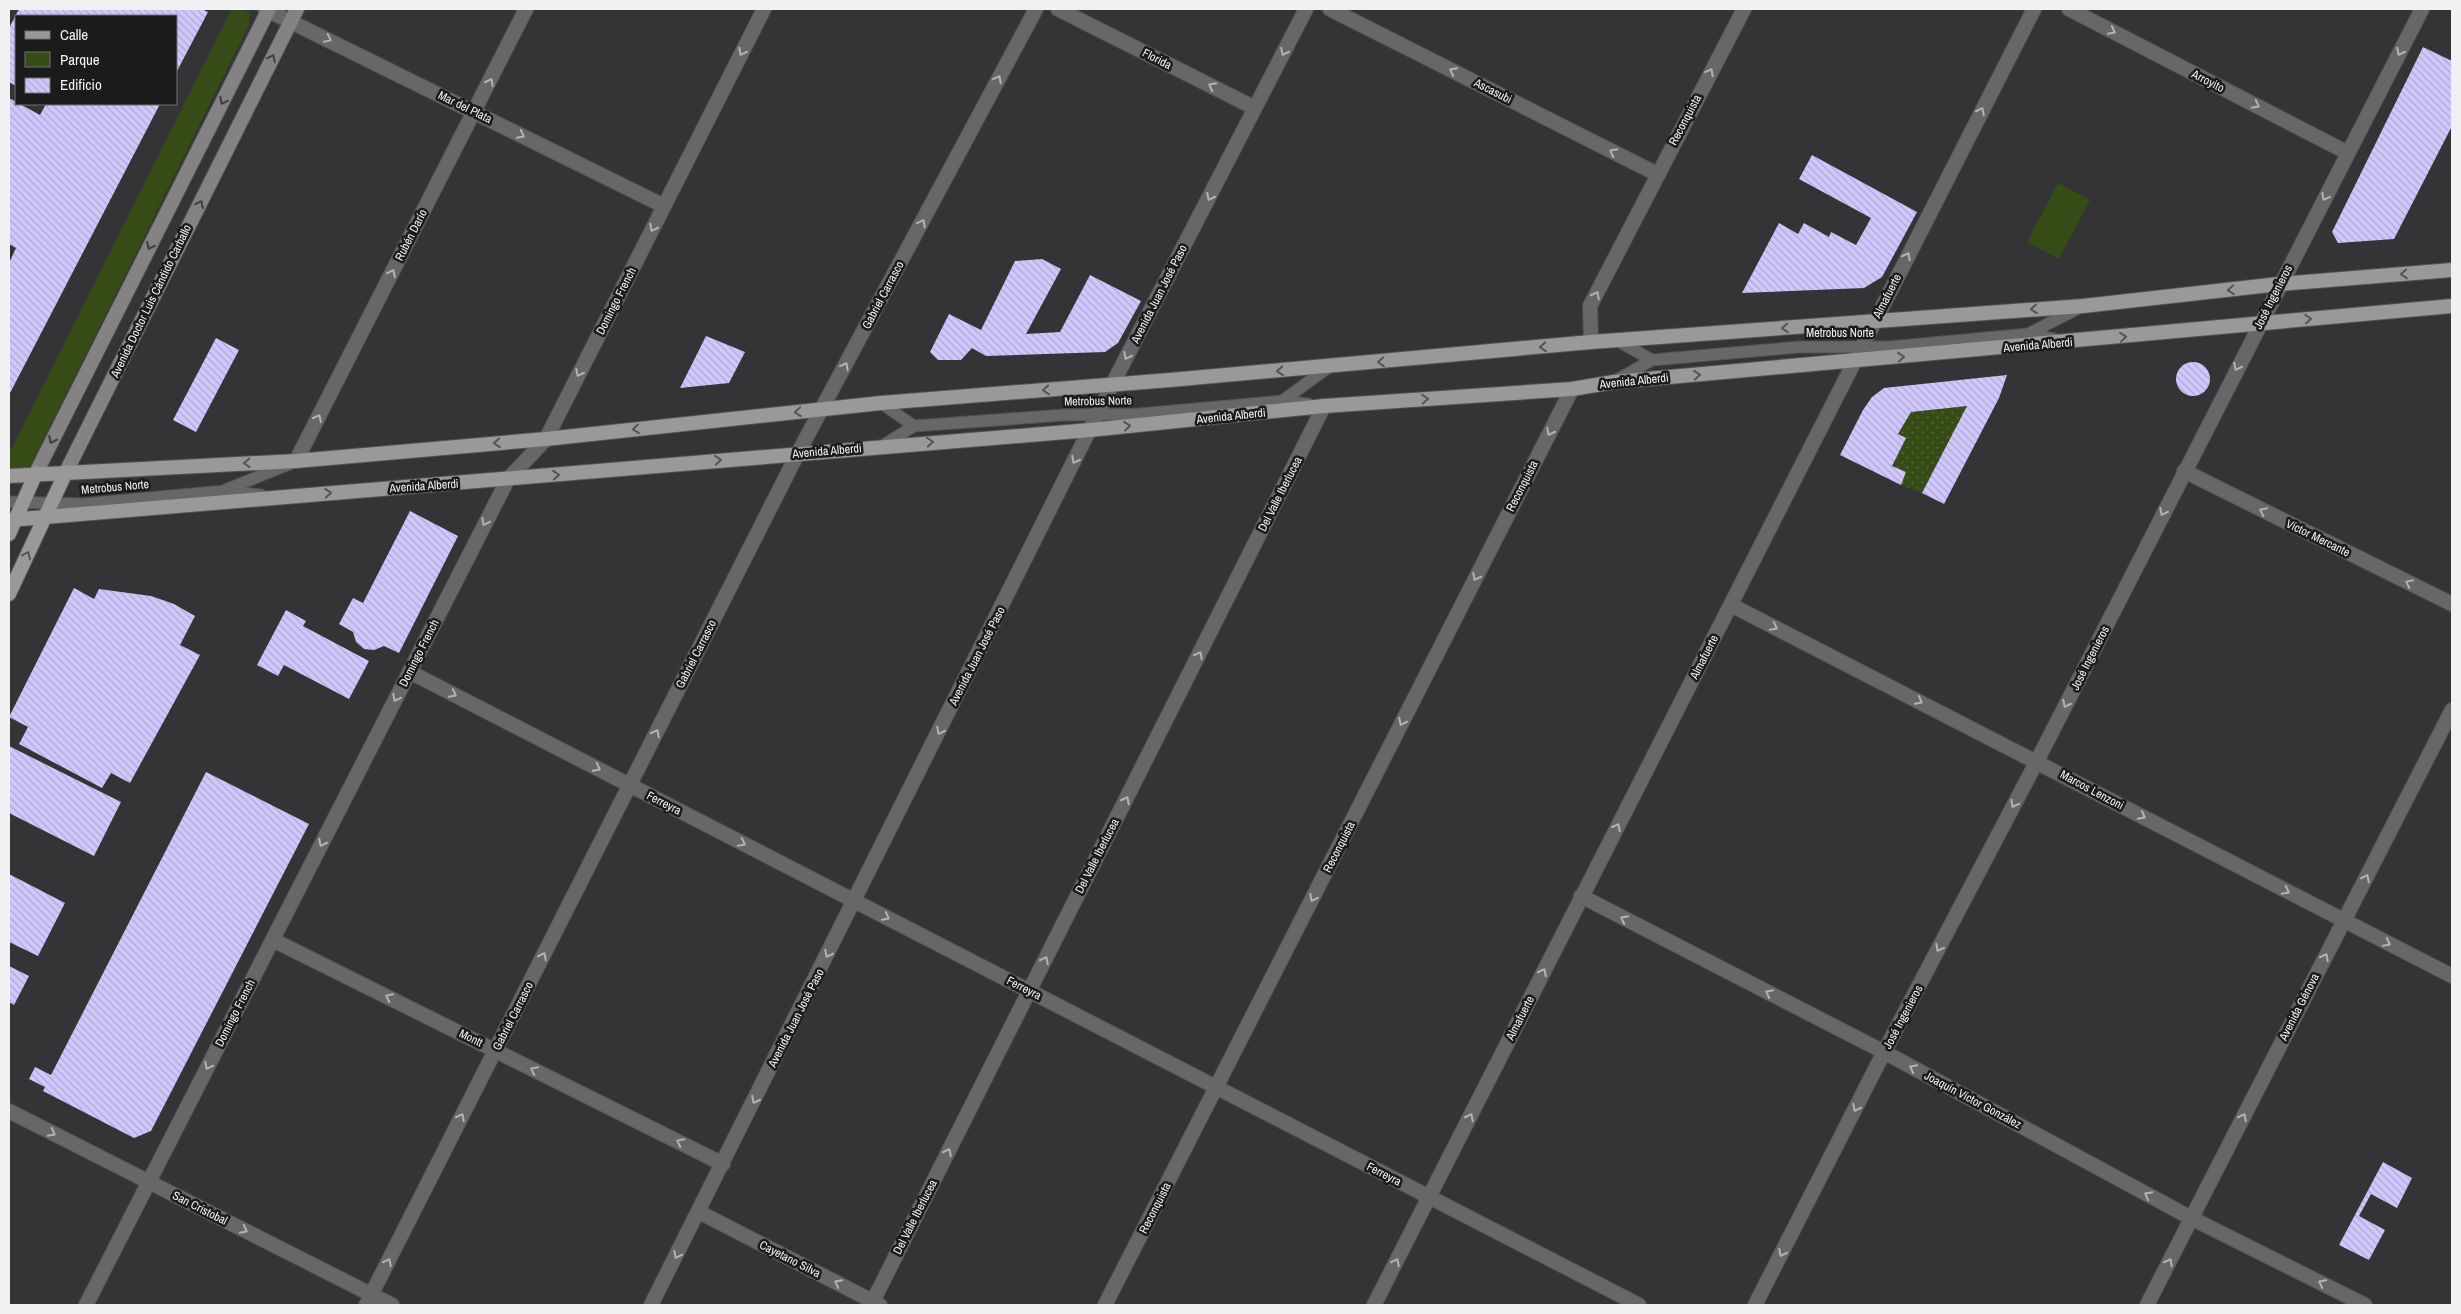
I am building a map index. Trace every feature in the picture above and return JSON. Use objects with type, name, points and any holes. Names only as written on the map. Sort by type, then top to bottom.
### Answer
[{"type":"main road","name":"Avenida Doctor Luis Cándido Carballo","points":[[9,534],[12,519],[23,502],[268,9]]},
{"type":"main road","name":"Avenida Doctor Luis Cándido Carballo","points":[[9,594],[66,472],[294,14]]},
{"type":"main road","points":[[9,476],[36,473],[296,461],[546,438],[881,403],[1328,367],[1591,342],[2083,306],[2279,284],[2452,270]]},
{"type":"main road","name":"Avenida Alberdi","points":[[12,519],[48,510],[280,497],[508,479],[798,453],[1090,430],[1324,406],[1572,389],[1614,382],[2074,342],[2452,306]]},
{"type":"street","name":"Mar del Plata","points":[[268,9],[294,14],[474,112],[664,206]]},
{"type":"street","name":"Rubén Darío","points":[[296,461],[526,9]]},
{"type":"street","name":"Domingo French","points":[[86,1305],[508,479],[546,438],[764,9]]},
{"type":"street","name":"Gabriel Carrasco","points":[[369,1300],[798,453],[1036,9]]},
{"type":"street","name":"Florida","points":[[1058,9],[1255,108]]},
{"type":"street","name":"Avenida Juan José Paso","points":[[652,1305],[1112,385],[1306,9]]},
{"type":"street","name":"Ascasubi","points":[[1330,9],[1657,174]]},
{"type":"street","name":"Reconquista","points":[[1591,342],[1590,306],[1744,9]]},
{"type":"street","name":"Almafuerte","points":[[1374,1305],[1731,605],[1860,346],[2034,9]]},
{"type":"street","name":"Arroyito","points":[[2069,9],[2348,153]]},
{"type":"street","name":"José Ingenieros","points":[[1755,1305],[1884,1052],[2037,761],[2279,284],[2422,9]]},
{"type":"street","name":"Reconquista","points":[[1105,1305],[1572,389]]},
{"type":"street","name":"Del Valle Iberlucea","points":[[875,1304],[1029,991],[1324,406]]},
{"type":"street","name":"Víctor Mercante","points":[[2184,471],[2452,604]]},
{"type":"street","name":"Marcos Lenzoni","points":[[1731,605],[2452,976]]},
{"type":"street","name":"Ferreyra","points":[[410,672],[1638,1305]]},
{"type":"street","name":"Avenida Génova","points":[[2147,1305],[2452,710]]},
{"type":"street","name":"Joaquín Víctor González","points":[[1581,896],[1884,1052],[2191,1218],[2365,1305]]},
{"type":"street","name":"Montt","points":[[273,940],[723,1164]]},
{"type":"street","name":"San Cristobal","points":[[9,1111],[149,1182],[369,1300],[392,1305]]},
{"type":"street","name":"Cayetano Silva","points":[[699,1212],[875,1304]]},
{"type":"lane","name":"Metrobus Norte","points":[[2028,334],[2083,306]]},
{"type":"lane","name":"Metrobus Norte","points":[[1614,382],[1652,360],[1798,347],[1889,347],[2028,334],[2074,342]]},
{"type":"lane","points":[[1616,340],[1652,360]]},
{"type":"lane","points":[[1282,401],[1328,367]]},
{"type":"lane","name":"Metrobus Norte","points":[[882,446],[914,426],[1064,415],[1139,414],[1282,401],[1324,406]]},
{"type":"lane","points":[[881,403],[914,426]]},
{"type":"lane","name":"Metrobus Norte","points":[[224,491],[296,461]]},
{"type":"lane","name":"Metrobus Norte","points":[[9,502],[23,502],[48,510],[84,504],[224,491],[280,497]]},
{"type":"green space","points":[[232,9],[244,9],[250,14],[249,25],[31,465],[20,472],[9,475],[10,452]]},
{"type":"green space","points":[[2058,183],[2090,200],[2059,259],[2027,242]]},
{"type":"green space","points":[[1967,406],[1922,493],[1901,485],[1905,472],[1892,466],[1906,438],[1898,434],[1911,412]]},
{"type":"building","points":[[19,9],[202,9],[208,12],[178,69],[178,15],[16,15]]},
{"type":"building","points":[[15,17],[15,85],[9,82],[9,28]]},
{"type":"building","points":[[2423,47],[2452,61],[2452,126],[2394,239],[2338,243],[2332,232]]},
{"type":"building","points":[[9,98],[15,101],[15,105],[22,105],[40,115],[45,105],[159,105],[9,395],[9,263],[16,248],[9,244]]},
{"type":"building","points":[[1812,155],[1917,212],[1882,277],[1864,288],[1742,293],[1779,223],[1798,234],[1804,223],[1829,237],[1831,232],[1856,245],[1871,218],[1799,179]]},
{"type":"building","points":[[1042,259],[1061,269],[1026,334],[1060,332],[1090,275],[1141,301],[1118,343],[1105,352],[986,356],[972,348],[961,360],[938,360],[930,352],[949,314],[981,330],[1015,261]]},
{"type":"building","points":[[706,336],[745,352],[729,383],[680,388]]},
{"type":"building","points":[[216,338],[239,350],[196,432],[173,420]]},
{"type":"building","points":[[2193,362],[2200,363],[2205,367],[2209,372],[2209,386],[2205,391],[2200,395],[2193,396],[2186,395],[2181,391],[2177,386],[2176,379],[2177,372],[2181,367],[2186,363]]},
{"type":"building","points":[[2007,375],[1999,398],[1944,504],[1922,493],[1967,406],[1911,412],[1898,434],[1906,438],[1892,466],[1906,472],[1901,485],[1840,455],[1863,410],[1872,397],[1884,388]]},
{"type":"building","points":[[410,511],[458,536],[399,653],[384,646],[374,650],[364,649],[356,642],[353,632],[339,624],[353,598],[363,603]]},
{"type":"building","points":[[74,588],[94,599],[99,589],[151,596],[174,604],[195,616],[180,645],[200,655],[130,783],[111,773],[102,788],[19,744],[28,727],[9,717]]},
{"type":"building","points":[[286,610],[306,621],[303,626],[369,661],[349,699],[284,665],[278,676],[257,665]]},
{"type":"building","points":[[9,746],[121,802],[94,856],[9,813]]},
{"type":"building","points":[[206,772],[309,824],[151,1131],[134,1138],[43,1091],[45,1087],[29,1079],[35,1067],[51,1075]]},
{"type":"building","points":[[9,874],[65,903],[38,956],[9,942]]},
{"type":"building","points":[[9,966],[29,976],[14,1005],[9,1002]]},
{"type":"building","points":[[2383,1162],[2412,1178],[2397,1208],[2371,1194],[2359,1216],[2385,1230],[2369,1260],[2339,1245]]}]
